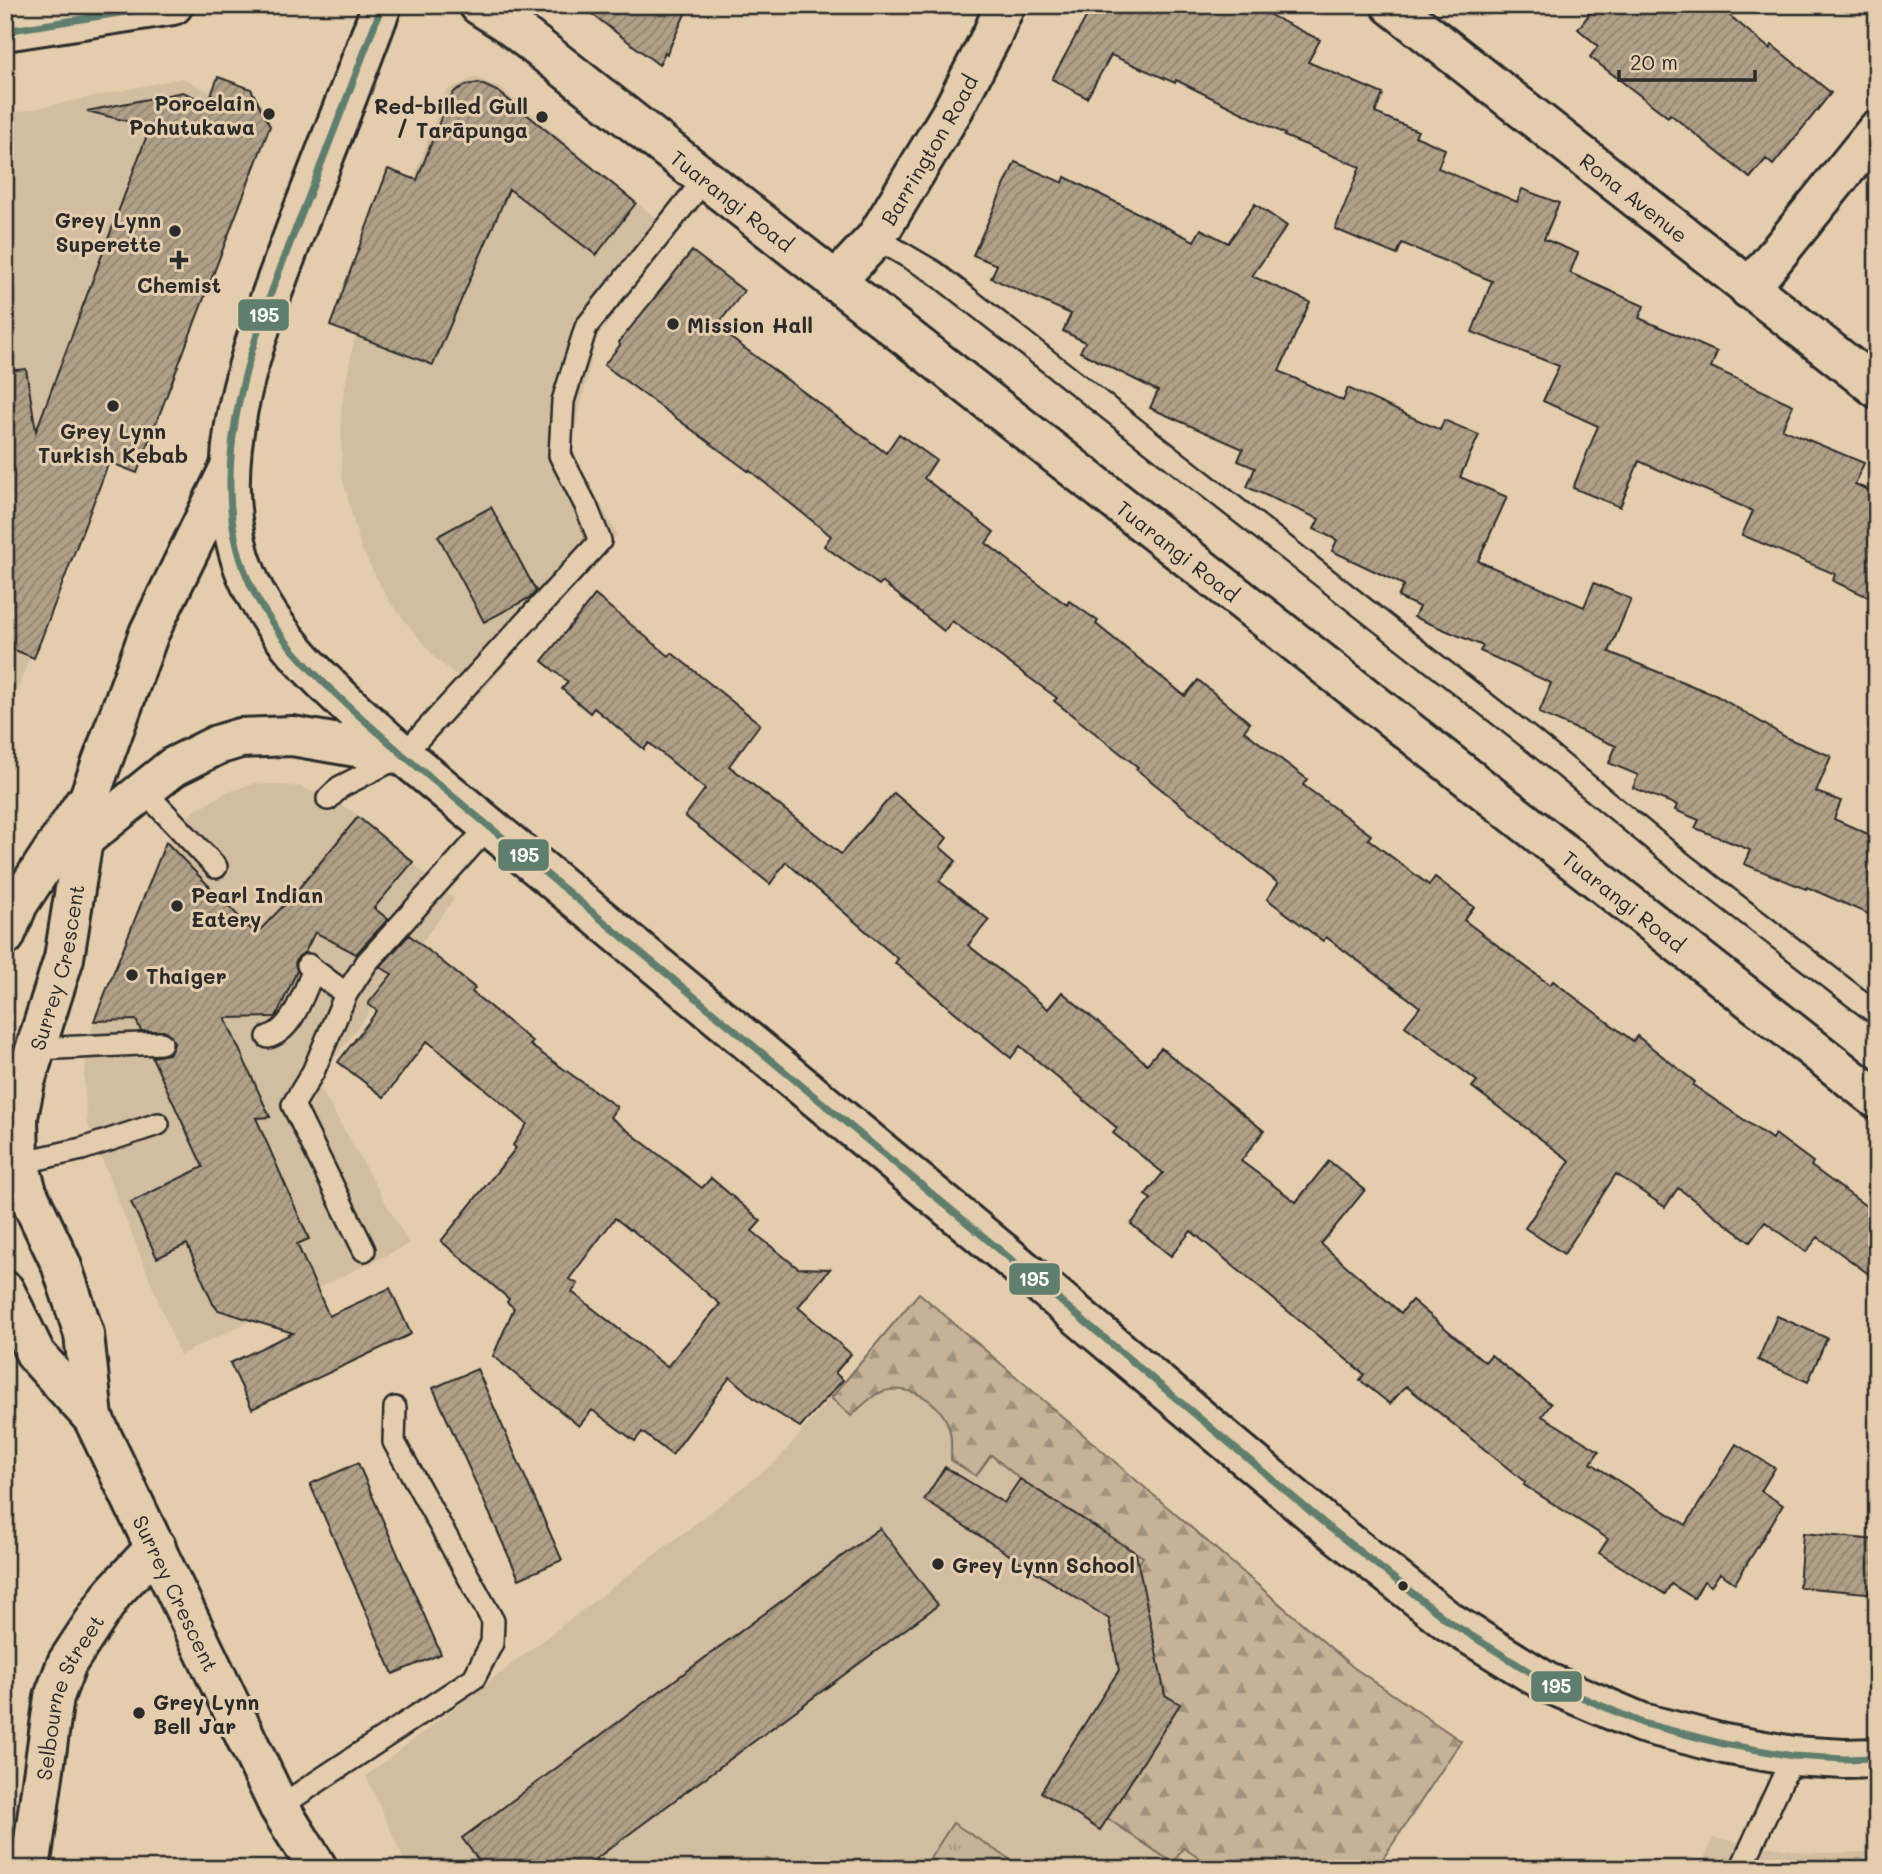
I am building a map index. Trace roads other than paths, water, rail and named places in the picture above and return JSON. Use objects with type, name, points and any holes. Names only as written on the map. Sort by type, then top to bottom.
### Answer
[{"type":"main road","points":[[5,31],[173,5]]},
{"type":"main road","points":[[382,5],[258,330],[234,432],[229,469],[232,528],[239,554],[249,580],[266,610],[297,651],[352,708],[404,755],[1429,1608],[1546,1682],[1642,1723],[1724,1744],[1793,1756],[1877,1758]]},
{"type":"main road","name":"Tuarangi Road","points":[[479,5],[507,23],[1877,1099]]},
{"type":"main road","name":"Barrington Road","points":[[835,282],[876,238],[953,110],[1005,5]]},
{"type":"main road","name":"Rona Avenue","points":[[1391,5],[1877,388]]},
{"type":"main road","points":[[1749,289],[1877,130]]},
{"type":"main road","name":"Surrey Crescent","points":[[93,1418],[84,1334],[61,1264],[12,1164],[18,1118],[25,1082],[64,958],[90,795],[157,615],[229,469]]},
{"type":"main road","points":[[83,839],[173,767],[194,755],[240,738],[292,736],[404,755]]},
{"type":"main road","name":"Surrey Crescent","points":[[5,936],[18,904],[90,795]]},
{"type":"main road","points":[[5,955],[46,926],[75,892]]},
{"type":"main road","name":"Surrey Crescent","points":[[5,1291],[36,1355],[93,1418],[279,1807],[318,1869]]},
{"type":"main road","name":"Selbourne Street","points":[[30,1869],[54,1697],[67,1663],[113,1593],[156,1547]]},
{"type":"main road","name":"Surrey Crescent","points":[[279,1807],[298,1869]]},
{"type":"lane","points":[[328,799],[340,787],[404,755],[600,541],[586,506],[560,456],[563,401],[586,327],[705,179]]},
{"type":"lane","points":[[876,238],[934,272],[1877,1014]]},
{"type":"lane","points":[[144,791],[216,867]]},
{"type":"lane","points":[[364,1250],[293,1105],[313,1072],[346,994],[366,962],[490,825]]},
{"type":"lane","points":[[268,1037],[283,1029],[292,1017],[311,967],[346,994]]},
{"type":"lane","points":[[36,1049],[161,1043]]},
{"type":"lane","points":[[12,1164],[82,1149],[158,1124]]},
{"type":"lane","points":[[279,1807],[474,1678],[492,1643],[493,1621],[394,1442],[395,1408]]},
{"type":"lane","points":[[1741,1869],[1793,1756]]},
{"type":"place","name":"Porcelain Pohutukawa","points":[[269,114]]},
{"type":"place","name":"Red-billed Gull / Tarāpunga","points":[[542,117]]},
{"type":"place","name":"Grey Lynn Superette","points":[[175,231]]},
{"type":"place","name":"Chemist","points":[[179,260]]},
{"type":"place","name":"Mission Hall","points":[[673,324]]},
{"type":"place","name":"Grey Lynn Turkish Kebab","points":[[113,406]]},
{"type":"place","name":"Pearl Indian Eatery","points":[[177,906]]},
{"type":"place","name":"Thaiger","points":[[132,975]]},
{"type":"place","name":"Grey Lynn School","points":[[938,1564]]},
{"type":"place","name":"Grey Lynn Bell Jar","points":[[139,1713]]}]
